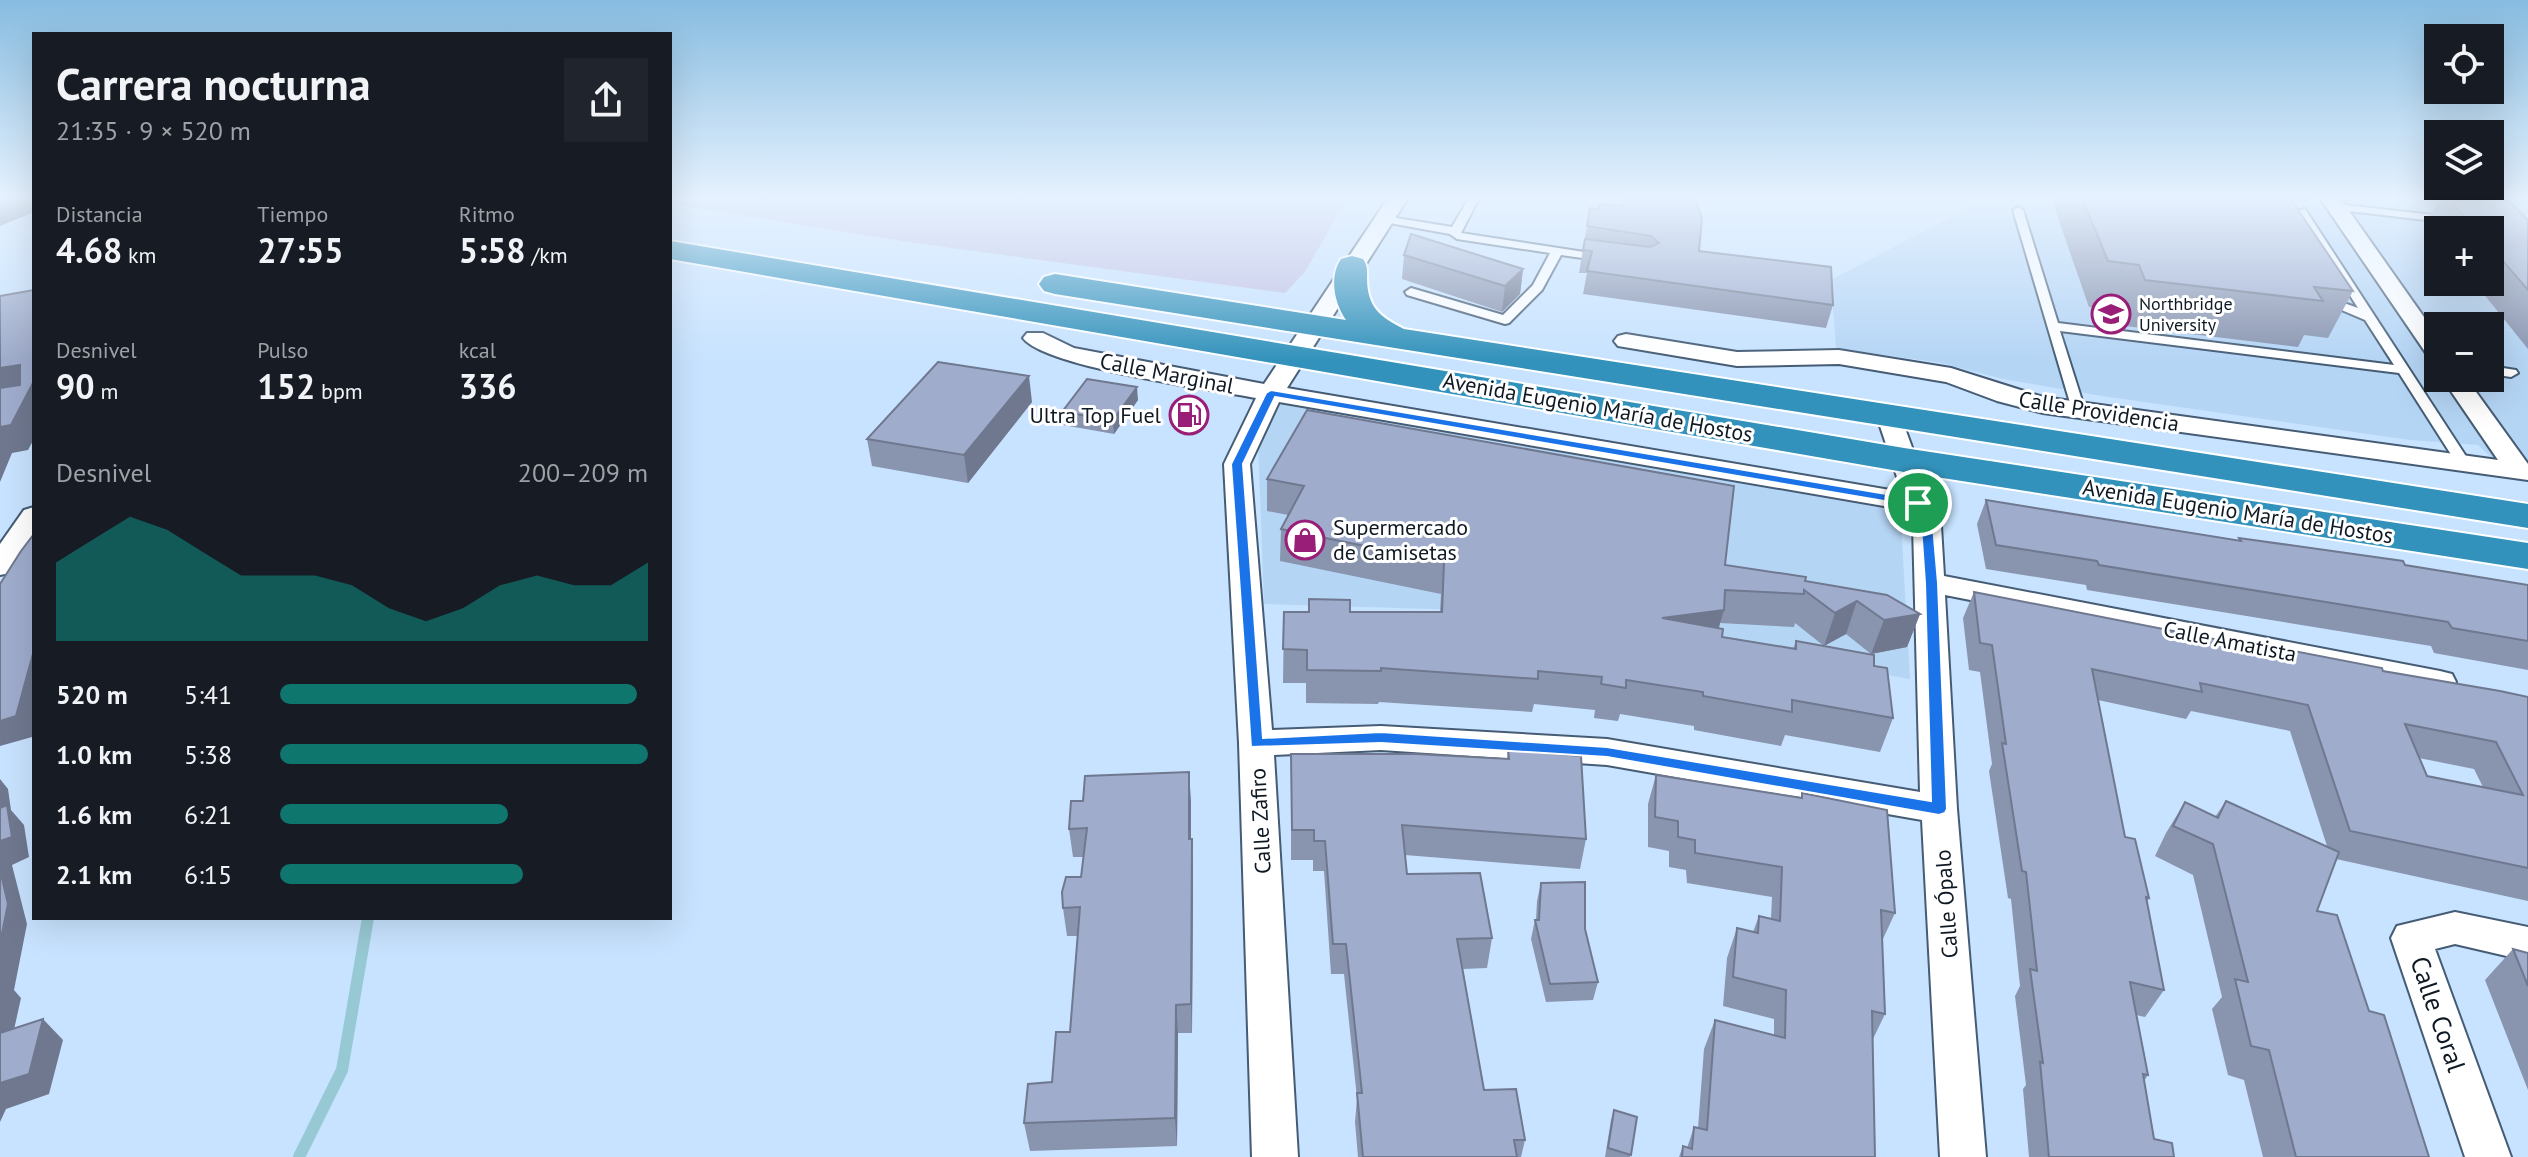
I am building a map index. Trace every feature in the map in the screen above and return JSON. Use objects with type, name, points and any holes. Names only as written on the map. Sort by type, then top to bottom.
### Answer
[{"type":"highway","name":"Avenida Eugenio María de Hostos","points":[[681,252],[1303,341],[1402,340],[1789,400],[1892,391],[2045,442],[2528,516]]},
{"type":"highway","points":[[857,252],[926,263]]},
{"type":"highway","points":[[726,260],[1021,326],[1035,338]]},
{"type":"highway","points":[[1352,266],[1353,306],[1364,323],[1402,340]]},
{"type":"highway","name":"Avenida Eugenio María de Hostos","points":[[1018,278],[1303,341],[1904,460],[2528,556]]},
{"type":"street","name":"Calle Zafiro","points":[[1275,1157],[1256,743],[1237,464],[1271,393],[1362,252]]},
{"type":"street","points":[[2368,252],[2424,334]]},
{"type":"street","name":"Calle Marginal","points":[[1035,338],[1067,354],[1271,393],[1918,503]]},
{"type":"street","name":"Calle Providencia","points":[[1626,341],[1737,359],[1839,357],[1892,391],[1951,375],[2006,396],[2078,410],[2523,472]]},
{"type":"street","name":"Calle Ópalo","points":[[1892,391],[1904,460],[1927,526],[1932,583],[1939,809],[1963,1157]]},
{"type":"street","points":[[2464,392],[2523,472]]},
{"type":"street","points":[[0,524],[32,517]]},
{"type":"street","points":[[0,566],[32,520]]},
{"type":"street","name":"Calle Amatista","points":[[1932,583],[2465,687]]},
{"type":"street","points":[[1256,743],[1381,738],[1607,752],[1939,809]]},
{"type":"street","name":"Calle Coral","points":[[2488,1157],[2411,938],[2455,928],[2528,944]]},
{"type":"lane","points":[[1550,252],[1616,260]]},
{"type":"lane","points":[[2030,252],[2078,410]]},
{"type":"lane","points":[[2328,252],[2464,464]]},
{"type":"lane","points":[[1411,292],[1505,320],[1539,285],[1556,253]]},
{"type":"lane","points":[[2328,274],[2343,274]]},
{"type":"lane","points":[[1525,281],[1539,285]]},
{"type":"lane","points":[[2315,295],[2339,308],[2372,318]]},
{"type":"lane","points":[[2052,326],[2405,370]]},
{"type":"lane","points":[[2504,372],[2511,373]]},
{"type":"shaded area","points":[[982,252],[1316,252],[1305,272],[1285,293]]},
{"type":"shaded area","name":"Northbridge University","points":[[1884,252],[2424,252],[2424,296],[2504,296],[2504,252],[2528,252],[2528,463],[2492,458],[2478,445],[2410,440],[2102,396],[2003,379],[1941,363],[1836,348],[1831,280]]},
{"type":"shaded area","points":[[1279,400],[1900,505],[1910,679],[1531,612],[1264,604],[1258,440]]},
{"type":"building","points":[[1405,252],[1469,252],[1523,269],[1505,286],[1404,255]]},
{"type":"building","points":[[1592,252],[1707,252],[1831,267],[1833,305],[1587,271]]},
{"type":"building","points":[[2104,252],[2327,252],[2353,291],[2314,287],[2323,301],[2145,280],[2139,265],[2108,261]]},
{"type":"building","points":[[2504,252],[2528,252],[2528,290],[2504,262]]},
{"type":"building","points":[[32,290],[32,385],[11,425],[0,427],[0,388],[20,385],[20,365],[0,368],[0,296]]},
{"type":"building","points":[[938,362],[1029,376],[964,455],[867,439]]},
{"type":"building","points":[[1087,379],[1137,387],[1113,420],[1062,412]]},
{"type":"building","points":[[1307,410],[1734,486],[1725,565],[1806,577],[1805,581],[1887,595],[1920,614],[1884,620],[1857,601],[1835,613],[1804,590],[1804,594],[1725,590],[1724,610],[1662,618],[1723,629],[1722,637],[1796,649],[1796,641],[1874,655],[1874,666],[1887,668],[1893,718],[1792,700],[1792,712],[1703,696],[1703,692],[1626,680],[1626,688],[1601,684],[1602,677],[1538,671],[1538,679],[1381,668],[1381,671],[1307,670],[1307,650],[1283,649],[1284,612],[1309,612],[1309,599],[1350,600],[1350,612],[1442,612],[1444,562],[1281,529],[1304,486],[1267,479]]},
{"type":"building","points":[[1986,500],[2241,541],[2239,538],[2403,561],[2405,565],[2528,585],[2528,641],[2452,628],[2448,622],[2099,565],[2097,561],[1996,545]]},
{"type":"building","points":[[32,537],[32,657],[16,716],[0,721],[0,584]]},
{"type":"building","points":[[1974,592],[2528,697],[2528,868],[2350,831],[2308,705],[2200,683],[2202,692],[2092,669],[2125,837],[2135,839],[2149,898],[2146,897],[2164,990],[2130,982],[2148,1075],[2143,1074],[2154,1139],[2172,1143],[2174,1157],[2049,1157],[2040,1062],[2043,1063],[2030,969],[2037,971],[2026,872],[2022,871],[2002,743],[2006,744],[1992,645],[1980,643]],"holes":[[[2405,724],[2496,742],[2523,795],[2427,776]]]},
{"type":"building","points":[[1508,750],[1581,756],[1586,839],[1402,825],[1407,874],[1480,873],[1492,938],[1457,939],[1484,1090],[1516,1089],[1525,1140],[1514,1140],[1517,1157],[1363,1157],[1357,1093],[1362,1093],[1346,944],[1333,944],[1325,841],[1314,841],[1314,830],[1292,830],[1291,754],[1416,754],[1509,759]]},
{"type":"building","points":[[1189,772],[1189,839],[1192,839],[1191,1004],[1176,1005],[1175,1118],[1024,1123],[1028,1084],[1052,1082],[1056,1032],[1070,1032],[1080,907],[1063,908],[1062,892],[1066,877],[1081,877],[1087,828],[1069,829],[1071,801],[1083,801],[1085,776]]},
{"type":"building","points":[[1656,775],[1802,798],[1802,793],[1887,810],[1895,913],[1881,910],[1885,1014],[1872,1011],[1875,1157],[1682,1157],[1683,1146],[1692,1149],[1694,1127],[1707,1130],[1715,1020],[1785,1038],[1786,990],[1733,977],[1737,928],[1758,933],[1759,916],[1780,921],[1782,867],[1695,853],[1695,840],[1678,837],[1678,821],[1655,817]]},
{"type":"building","points":[[2226,801],[2339,852],[2317,911],[2337,915],[2369,1011],[2384,1015],[2429,1157],[2296,1157],[2269,1050],[2251,1046],[2235,979],[2248,982],[2213,844],[2173,826],[2185,802],[2218,818]]},
{"type":"building","points":[[7,805],[12,837],[0,841],[0,808]]},
{"type":"building","points":[[0,870],[8,904],[0,943]]},
{"type":"building","points":[[1585,882],[1585,929],[1598,982],[1550,984],[1535,920],[1539,920],[1541,883]]},
{"type":"building","points":[[2513,949],[2528,953],[2528,986]]},
{"type":"building","points":[[43,1019],[29,1074],[0,1083],[0,1033]]},
{"type":"building","points":[[1614,1110],[1637,1117],[1631,1155],[1608,1148]]},
{"type":"waterway","points":[[299,1157],[342,1070],[368,920]]},
{"type":"place","name":"Northbridge University","points":[[2111,314]]},
{"type":"place","name":"Ultra Top Fuel","points":[[1189,415]]},
{"type":"place","name":"Supermercado de Camisetas","points":[[1305,540]]},
{"type":"route","points":[[1271,393],[1918,503],[1927,526],[1932,583],[1939,809],[1607,752],[1381,738],[1256,743],[1237,464],[1271,393]]}]
